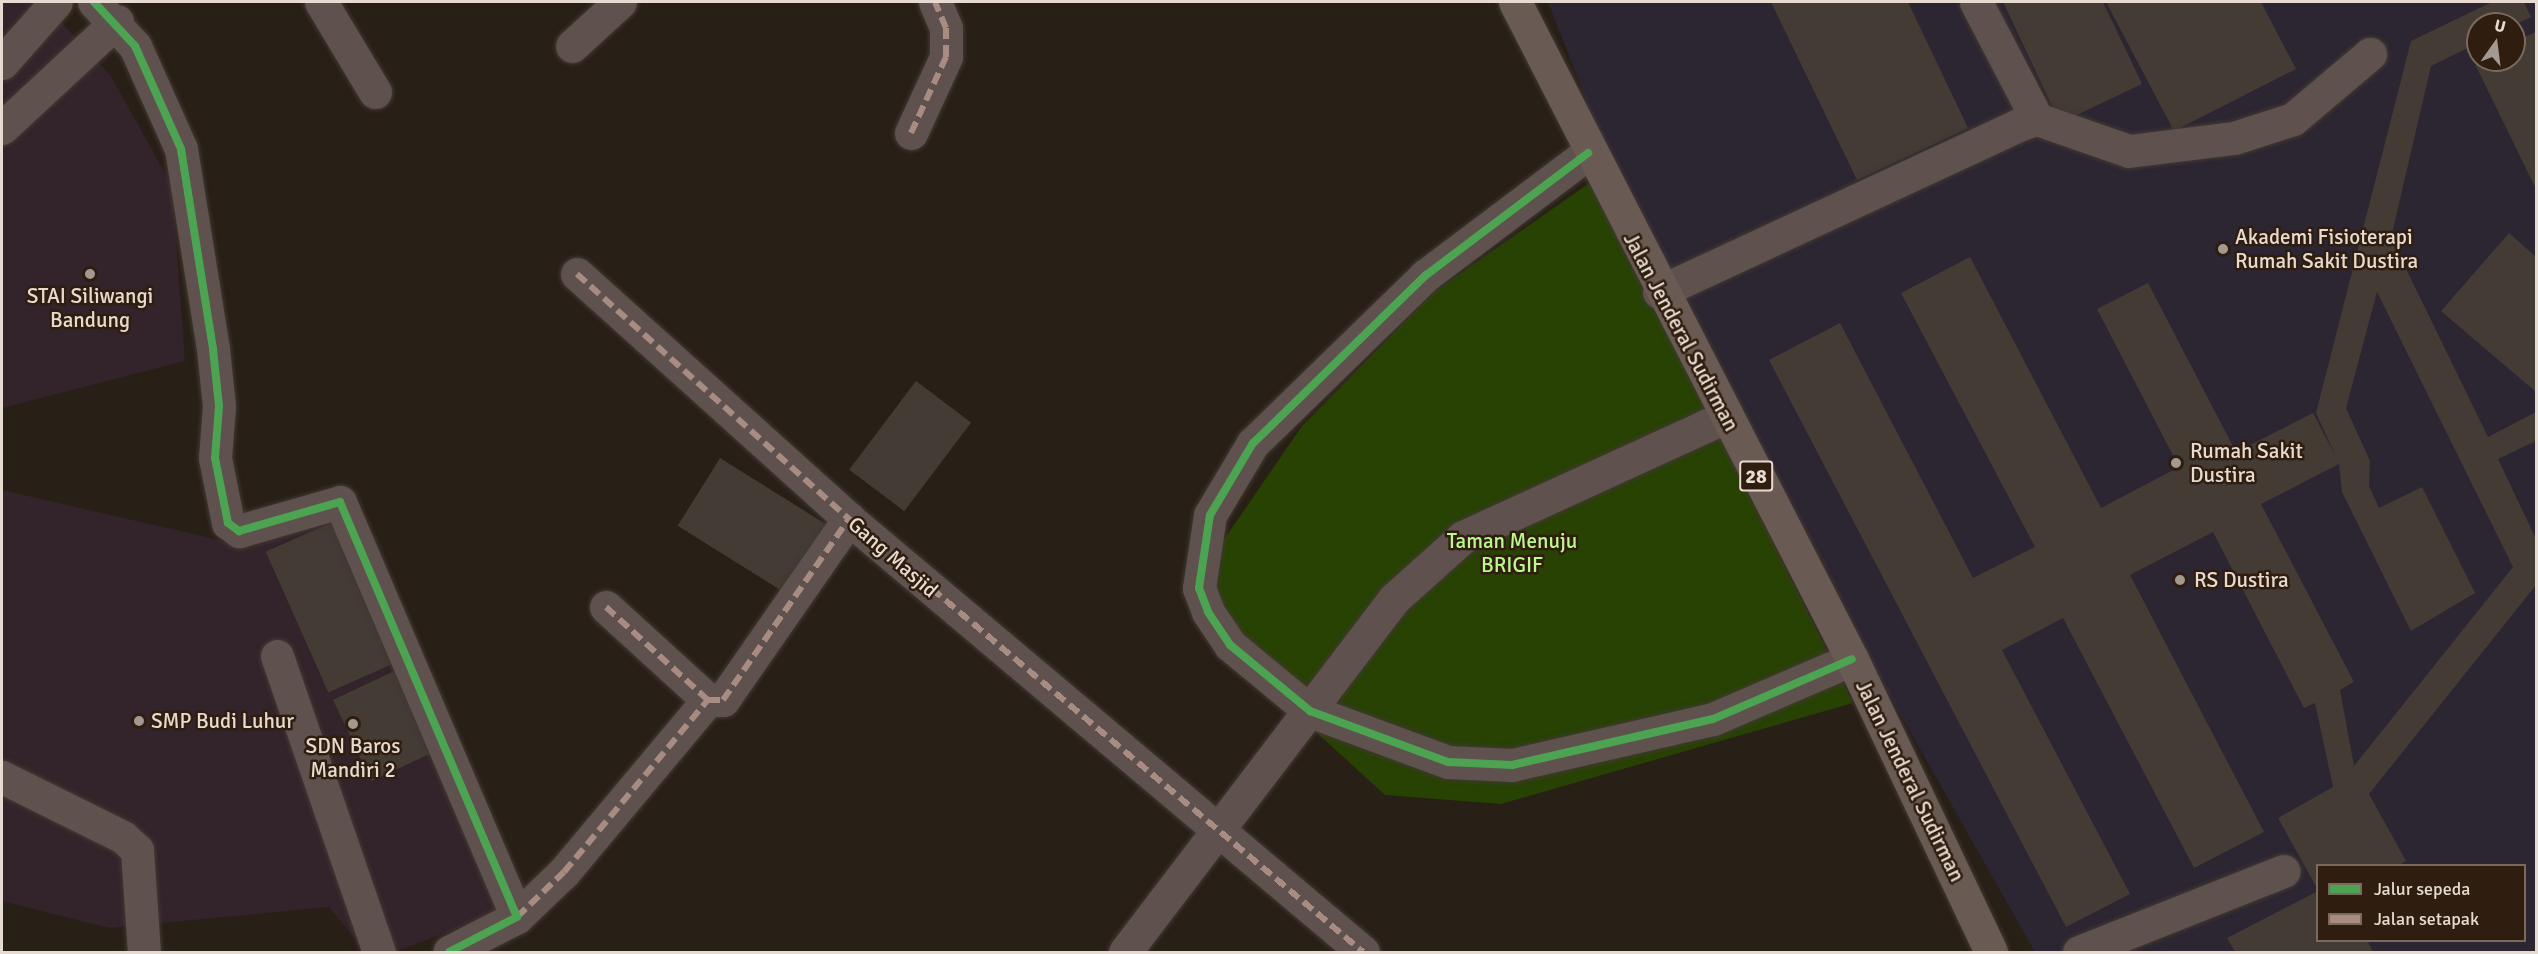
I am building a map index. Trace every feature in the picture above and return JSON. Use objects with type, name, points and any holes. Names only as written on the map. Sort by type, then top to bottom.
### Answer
[{"type":"main road","name":"Jalan Jenderal Sudirman","points":[[1515,2],[1659,292],[1851,659],[1991,952]]},
{"type":"street","points":[[2,63],[57,2]]},
{"type":"street","points":[[321,2],[375,92]]},
{"type":"street","points":[[572,46],[620,2]]},
{"type":"street","points":[[911,133],[946,57],[946,28],[936,2]]},
{"type":"street","points":[[1976,2],[2037,118],[2129,152],[2234,138],[2293,119],[2370,54]]},
{"type":"street","points":[[2,128],[106,8],[150,74],[181,149],[213,349],[219,406],[215,458],[228,523],[239,531],[339,502],[517,917]]},
{"type":"street","points":[[1659,292],[2037,118]]},
{"type":"street","points":[[1588,153],[1426,274],[1324,369],[1252,443],[1210,515],[1199,588],[1208,612],[1230,645],[1310,711],[1448,762],[1512,765],[1713,719],[1851,659]]},
{"type":"street","name":"Gang Masjid","points":[[578,274],[849,519],[1362,952]]},
{"type":"street","points":[[1125,952],[1395,598],[1463,537],[1725,417]]},
{"type":"street","points":[[606,607],[708,700],[723,700],[849,519]]},
{"type":"street","points":[[277,656],[379,952]]},
{"type":"street","points":[[449,952],[517,917],[564,872],[708,700]]},
{"type":"street","points":[[2,777],[123,837],[136,850],[144,952]]},
{"type":"street","points":[[2079,952],[2284,871]]},
{"type":"shaded area","name":"STAI Siliwangi Bandung","points":[[2,2],[42,2],[111,76],[172,186],[185,361],[2,408]]},
{"type":"shaded area","name":"RS Dustira","points":[[1548,2],[2536,2],[2536,952],[2035,952],[1662,294]]},
{"type":"shaded area","name":"SMP Budi Luhur","points":[[2,490],[224,541],[340,507],[506,910],[395,952],[366,952],[329,907],[109,928],[2,901]]},
{"type":"green space","name":"Taman Menuju BRIGIF","points":[[1592,181],[1853,703],[1501,804],[1385,795],[1200,626],[1214,554],[1302,426],[1434,292]]},
{"type":"building","points":[[1771,2],[1908,2],[1968,128],[1857,180]]},
{"type":"building","points":[[2003,2],[2103,2],[2142,84],[2060,123]]},
{"type":"building","points":[[2106,2],[2261,2],[2296,69],[2174,131]]},
{"type":"building","points":[[2492,2],[2524,2],[2531,17],[2526,19],[2526,12],[2471,12]]},
{"type":"building","points":[[2466,15],[2466,49],[2431,66],[2391,238],[2488,437],[2536,412],[2536,441],[2498,459],[2536,539],[2536,585],[2369,794],[2406,861],[2401,864],[2316,864],[2316,886],[2278,818],[2333,787],[2315,703],[2304,708],[2213,532],[2130,575],[2264,832],[2194,868],[2063,618],[2002,650],[2130,894],[2066,927],[1769,360],[1840,323],[1973,578],[2035,547],[1901,293],[1970,257],[2101,508],[2179,467],[2097,309],[2148,283],[2236,452],[2313,413],[2336,457],[2316,413],[2411,41]],"holes":[[[2377,292],[2513,567],[2354,766],[2340,690],[2354,682],[2261,504],[2339,464],[2342,492],[2411,631],[2475,593],[2422,487],[2379,508],[2369,486],[2370,461],[2346,408]]]},
{"type":"building","points":[[2536,32],[2536,189],[2479,72],[2526,72],[2526,37]]},
{"type":"building","points":[[2509,233],[2536,257],[2536,392],[2441,311]]},
{"type":"building","points":[[916,381],[971,423],[904,511],[849,470]]},
{"type":"building","points":[[720,458],[826,524],[784,592],[678,526]]},
{"type":"building","points":[[337,520],[400,661],[328,692],[266,552]]},
{"type":"building","points":[[401,668],[439,750],[371,781],[333,700]]},
{"type":"building","points":[[2316,892],[2316,942],[2368,942],[2373,952],[2235,952],[2227,938]]},
{"type":"marked path","points":[[911,133],[946,57],[946,28],[935,2]]},
{"type":"marked path","points":[[577,274],[849,519],[1363,952]]},
{"type":"marked path","points":[[606,607],[708,700],[723,700],[849,519]]},
{"type":"marked path","points":[[517,917],[564,872],[708,700]]},
{"type":"cycle path","points":[[94,2],[135,46],[181,149],[213,349],[219,406],[215,458],[228,523],[239,531],[340,502],[517,917],[449,952]]},
{"type":"cycle path","points":[[1588,153],[1426,275],[1253,443],[1210,515],[1199,588],[1208,612],[1230,645],[1310,711],[1448,762],[1512,765],[1713,719],[1852,659]]},
{"type":"place","name":"Akademi Fisioterapi Rumah Sakit Dustira","points":[[2223,249]]},
{"type":"place","name":"STAI Siliwangi Bandung","points":[[90,274]]},
{"type":"place","name":"Rumah Sakit Dustira","points":[[2176,463]]},
{"type":"place","name":"RS Dustira","points":[[2180,580]]},
{"type":"place","name":"SMP Budi Luhur","points":[[139,721]]},
{"type":"place","name":"SDN Baros Mandiri 2","points":[[353,724]]}]
